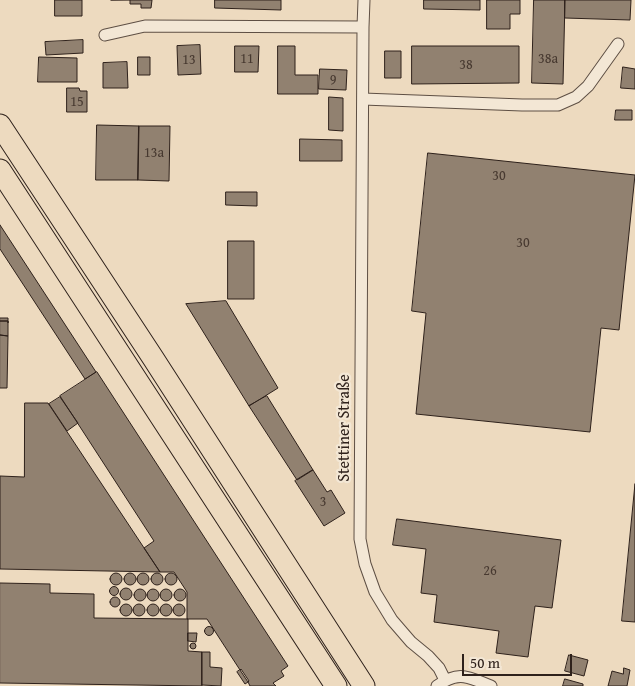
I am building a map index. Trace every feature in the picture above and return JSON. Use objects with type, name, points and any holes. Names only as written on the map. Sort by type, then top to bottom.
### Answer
[{"type":"highway","points":[[0,124],[364,686]]},
{"type":"highway","points":[[0,170],[336,686]]},
{"type":"street","name":"Stettiner Straße","points":[[364,0],[360,539],[365,564],[375,592],[392,620],[411,642],[439,668],[441,683],[455,676],[465,676],[491,686]]},
{"type":"street","points":[[105,34],[145,26],[363,27]]},
{"type":"street","points":[[363,99],[522,105],[558,104],[576,97],[588,86],[618,44]]},
{"type":"building","points":[[55,0],[82,0],[82,16],[55,16]]},
{"type":"building","points":[[130,0],[152,0],[151,8],[141,8],[141,4],[130,4]]},
{"type":"building","points":[[215,0],[281,0],[281,10],[215,8]]},
{"type":"building","points":[[424,0],[480,0],[480,10],[424,9]]},
{"type":"building","points":[[487,0],[520,0],[520,14],[510,14],[510,29],[487,29]]},
{"type":"building","points":[[534,0],[565,0],[563,84],[532,83]]},
{"type":"building","points":[[565,0],[631,0],[630,20],[565,18]]},
{"type":"building","points":[[83,40],[83,53],[46,55],[45,42]]},
{"type":"building","points":[[200,45],[201,74],[178,75],[177,46]]},
{"type":"building","points":[[235,46],[259,46],[258,72],[235,72]]},
{"type":"building","points":[[278,46],[295,46],[295,75],[318,75],[318,94],[278,94]]},
{"type":"building","points":[[412,46],[519,46],[519,83],[412,84]]},
{"type":"building","points":[[385,51],[401,51],[401,78],[385,78]]},
{"type":"building","points":[[39,57],[77,58],[77,82],[38,82]]},
{"type":"building","points":[[138,57],[150,57],[150,75],[138,75]]},
{"type":"building","points":[[127,62],[128,88],[103,88],[103,63]]},
{"type":"building","points":[[623,67],[635,69],[635,89],[621,88]]},
{"type":"building","points":[[320,69],[347,70],[346,90],[319,89]]},
{"type":"building","points":[[67,88],[79,88],[80,91],[87,91],[87,112],[67,112]]},
{"type":"building","points":[[329,97],[343,98],[343,131],[329,130]]},
{"type":"building","points":[[616,110],[632,110],[632,120],[615,120]]},
{"type":"building","points":[[97,125],[139,126],[138,180],[96,180]]},
{"type":"building","points":[[139,126],[170,126],[169,181],[138,180]]},
{"type":"building","points":[[300,139],[342,140],[342,161],[300,161]]},
{"type":"building","points":[[428,153],[635,175],[619,330],[601,328],[590,432],[416,414],[426,313],[412,311]]},
{"type":"building","points":[[226,192],[257,192],[257,206],[226,205]]},
{"type":"building","points":[[0,225],[96,372],[85,379],[0,249]]},
{"type":"building","points":[[228,241],[254,241],[254,299],[228,299]]},
{"type":"building","points":[[226,301],[278,388],[249,406],[186,304]]},
{"type":"building","points":[[0,318],[8,318],[8,321],[0,321]]},
{"type":"building","points":[[0,321],[8,321],[8,336],[0,335]]},
{"type":"building","points":[[0,335],[8,336],[7,388],[0,388]]},
{"type":"building","points":[[97,372],[288,666],[281,671],[284,676],[273,683],[276,686],[250,686],[249,681],[207,619],[187,619],[187,592],[174,572],[160,572],[144,548],[154,541],[60,396]]},
{"type":"building","points":[[267,396],[313,470],[297,480],[249,406]]},
{"type":"building","points":[[60,397],[78,423],[67,431],[49,404]]},
{"type":"building","points":[[25,403],[48,403],[160,572],[0,569],[0,476],[24,477]]},
{"type":"building","points":[[313,470],[327,492],[331,490],[345,513],[324,526],[295,481]]},
{"type":"building","points":[[635,484],[635,622],[622,621]]},
{"type":"building","points":[[397,519],[561,540],[552,608],[535,606],[528,657],[496,653],[499,631],[434,622],[437,595],[421,593],[426,549],[393,545]]},
{"type":"building","points":[[118,573],[121,574],[121,584],[114,585],[111,584],[110,577],[111,574]]},
{"type":"building","points":[[132,573],[135,574],[135,584],[128,585],[125,584],[124,577],[125,574]]},
{"type":"building","points":[[145,573],[148,574],[148,584],[141,585],[138,584],[137,577],[138,574]]},
{"type":"building","points":[[159,573],[162,574],[162,584],[155,585],[152,584],[151,577],[152,574]]},
{"type":"building","points":[[173,573],[176,574],[176,584],[169,585],[166,584],[165,577],[166,574]]},
{"type":"building","points":[[0,583],[50,584],[50,593],[94,594],[94,618],[188,619],[188,651],[202,652],[202,686],[0,683]]},
{"type":"building","points":[[114,586],[119,591],[114,596],[109,591]]},
{"type":"building","points":[[124,588],[128,588],[132,594],[128,600],[124,600],[120,596],[120,592]]},
{"type":"building","points":[[138,589],[142,589],[146,595],[142,601],[138,601],[134,597],[134,593]]},
{"type":"building","points":[[151,589],[155,589],[159,595],[155,601],[151,601],[147,597],[147,593]]},
{"type":"building","points":[[164,589],[168,589],[172,595],[168,601],[164,601],[160,597],[160,593]]},
{"type":"building","points":[[178,589],[182,589],[186,595],[182,601],[178,601],[174,597],[174,593]]},
{"type":"building","points":[[113,597],[117,597],[120,602],[119,606],[113,607],[110,604],[110,600]]},
{"type":"building","points":[[124,604],[128,604],[132,610],[128,616],[124,616],[120,612],[120,608]]},
{"type":"building","points":[[137,604],[141,604],[145,610],[141,616],[137,616],[133,612],[133,608]]},
{"type":"building","points":[[151,604],[155,604],[159,610],[155,616],[151,616],[147,612],[147,608]]},
{"type":"building","points":[[164,604],[168,604],[172,610],[168,616],[164,616],[160,612],[160,608]]},
{"type":"building","points":[[179,604],[185,610],[179,616],[173,610]]},
{"type":"building","points":[[209,627],[213,631],[209,635],[205,631]]},
{"type":"building","points":[[188,633],[197,633],[196,642],[188,641]]},
{"type":"building","points":[[193,643],[196,646],[193,649],[190,646]]},
{"type":"building","points":[[202,652],[210,652],[210,667],[222,668],[221,686],[202,685]]},
{"type":"building","points":[[569,655],[588,660],[584,676],[565,671]]},
{"type":"building","points":[[624,668],[630,670],[627,686],[608,686],[612,671],[623,674]]},
{"type":"building","points":[[240,670],[248,682],[245,684],[237,672]]},
{"type":"building","points":[[565,679],[583,684],[583,686],[563,686]]}]
